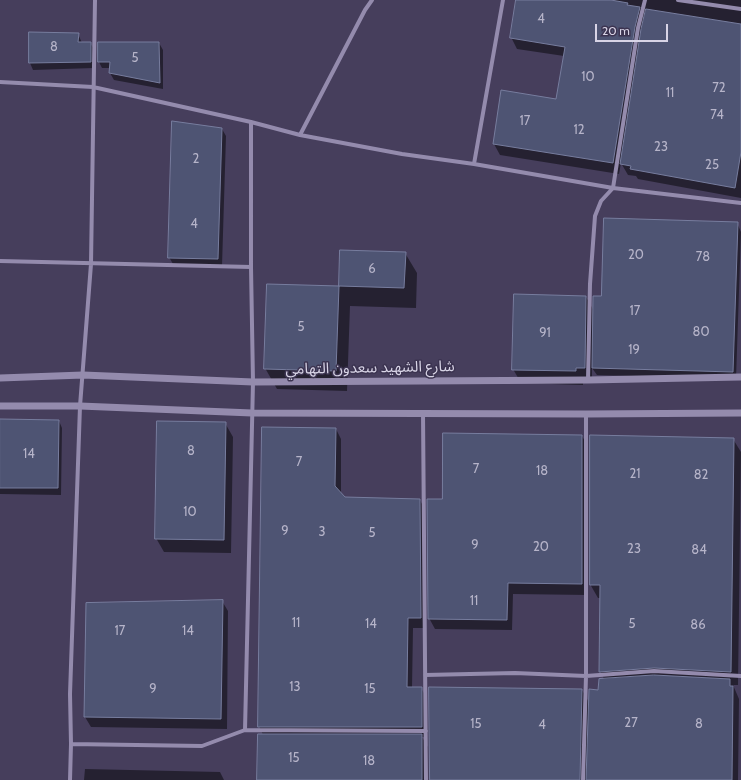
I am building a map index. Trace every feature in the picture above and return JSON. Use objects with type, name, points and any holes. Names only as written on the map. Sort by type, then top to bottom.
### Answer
[{"type":"street","points":[[70,780],[72,744],[70,694],[80,406],[91,264],[95,0]]},
{"type":"street","points":[[300,134],[365,10],[372,0]]},
{"type":"street","points":[[474,164],[503,0]]},
{"type":"street","points":[[588,380],[590,284],[595,216],[601,201],[613,188],[637,36],[645,0]]},
{"type":"street","points":[[678,0],[741,9]]},
{"type":"street","points":[[0,82],[93,87],[300,134],[402,154],[474,164],[613,188],[741,203]]},
{"type":"street","points":[[244,730],[253,382],[251,122]]},
{"type":"street","points":[[0,262],[251,267]]},
{"type":"street","name":"شارع الشهيد سعدون التهامي","points":[[0,378],[83,375],[253,382],[526,379],[588,380],[741,377]]},
{"type":"street","points":[[0,406],[80,406],[252,413],[741,413]]},
{"type":"street","points":[[423,413],[426,780]]},
{"type":"street","points":[[583,780],[586,676],[586,414]]},
{"type":"street","points":[[425,675],[515,673],[586,676],[654,672],[741,676]]},
{"type":"street","points":[[72,744],[202,746],[244,730],[426,731]]},
{"type":"building","points":[[516,0],[611,0],[640,7],[635,27],[613,163],[493,144],[501,90],[556,99],[565,47],[510,38]]},
{"type":"building","points":[[646,9],[741,24],[741,152],[735,188],[630,169],[631,166],[620,164],[641,29]]},
{"type":"building","points":[[29,32],[79,33],[78,42],[91,42],[91,62],[29,63]]},
{"type":"building","points":[[98,42],[159,42],[160,83],[109,73],[110,62],[98,62]]},
{"type":"building","points":[[172,121],[222,128],[218,259],[168,258]]},
{"type":"building","points":[[604,218],[738,222],[733,372],[592,368],[593,296],[601,296]]},
{"type":"building","points":[[340,250],[406,252],[404,288],[339,286]]},
{"type":"building","points":[[267,284],[339,286],[336,371],[264,369]]},
{"type":"building","points":[[514,294],[586,296],[585,368],[576,368],[576,371],[512,370]]},
{"type":"building","points":[[0,419],[59,420],[58,488],[0,488]]},
{"type":"building","points":[[157,421],[226,422],[224,540],[155,539]]},
{"type":"building","points":[[262,427],[336,428],[335,486],[345,497],[420,499],[421,618],[408,618],[407,687],[422,687],[422,727],[258,727]]},
{"type":"building","points":[[443,433],[582,435],[582,584],[508,583],[507,620],[428,619],[427,499],[442,499]]},
{"type":"building","points":[[590,435],[734,438],[731,672],[654,668],[599,672],[600,585],[590,585]]},
{"type":"building","points":[[223,600],[221,719],[84,717],[86,603]]},
{"type":"building","points":[[654,675],[730,679],[730,686],[733,686],[732,780],[586,780],[589,689],[598,690],[599,679]]},
{"type":"building","points":[[429,687],[582,689],[580,780],[430,780]]},
{"type":"building","points":[[258,734],[422,734],[422,780],[257,780]]}]
